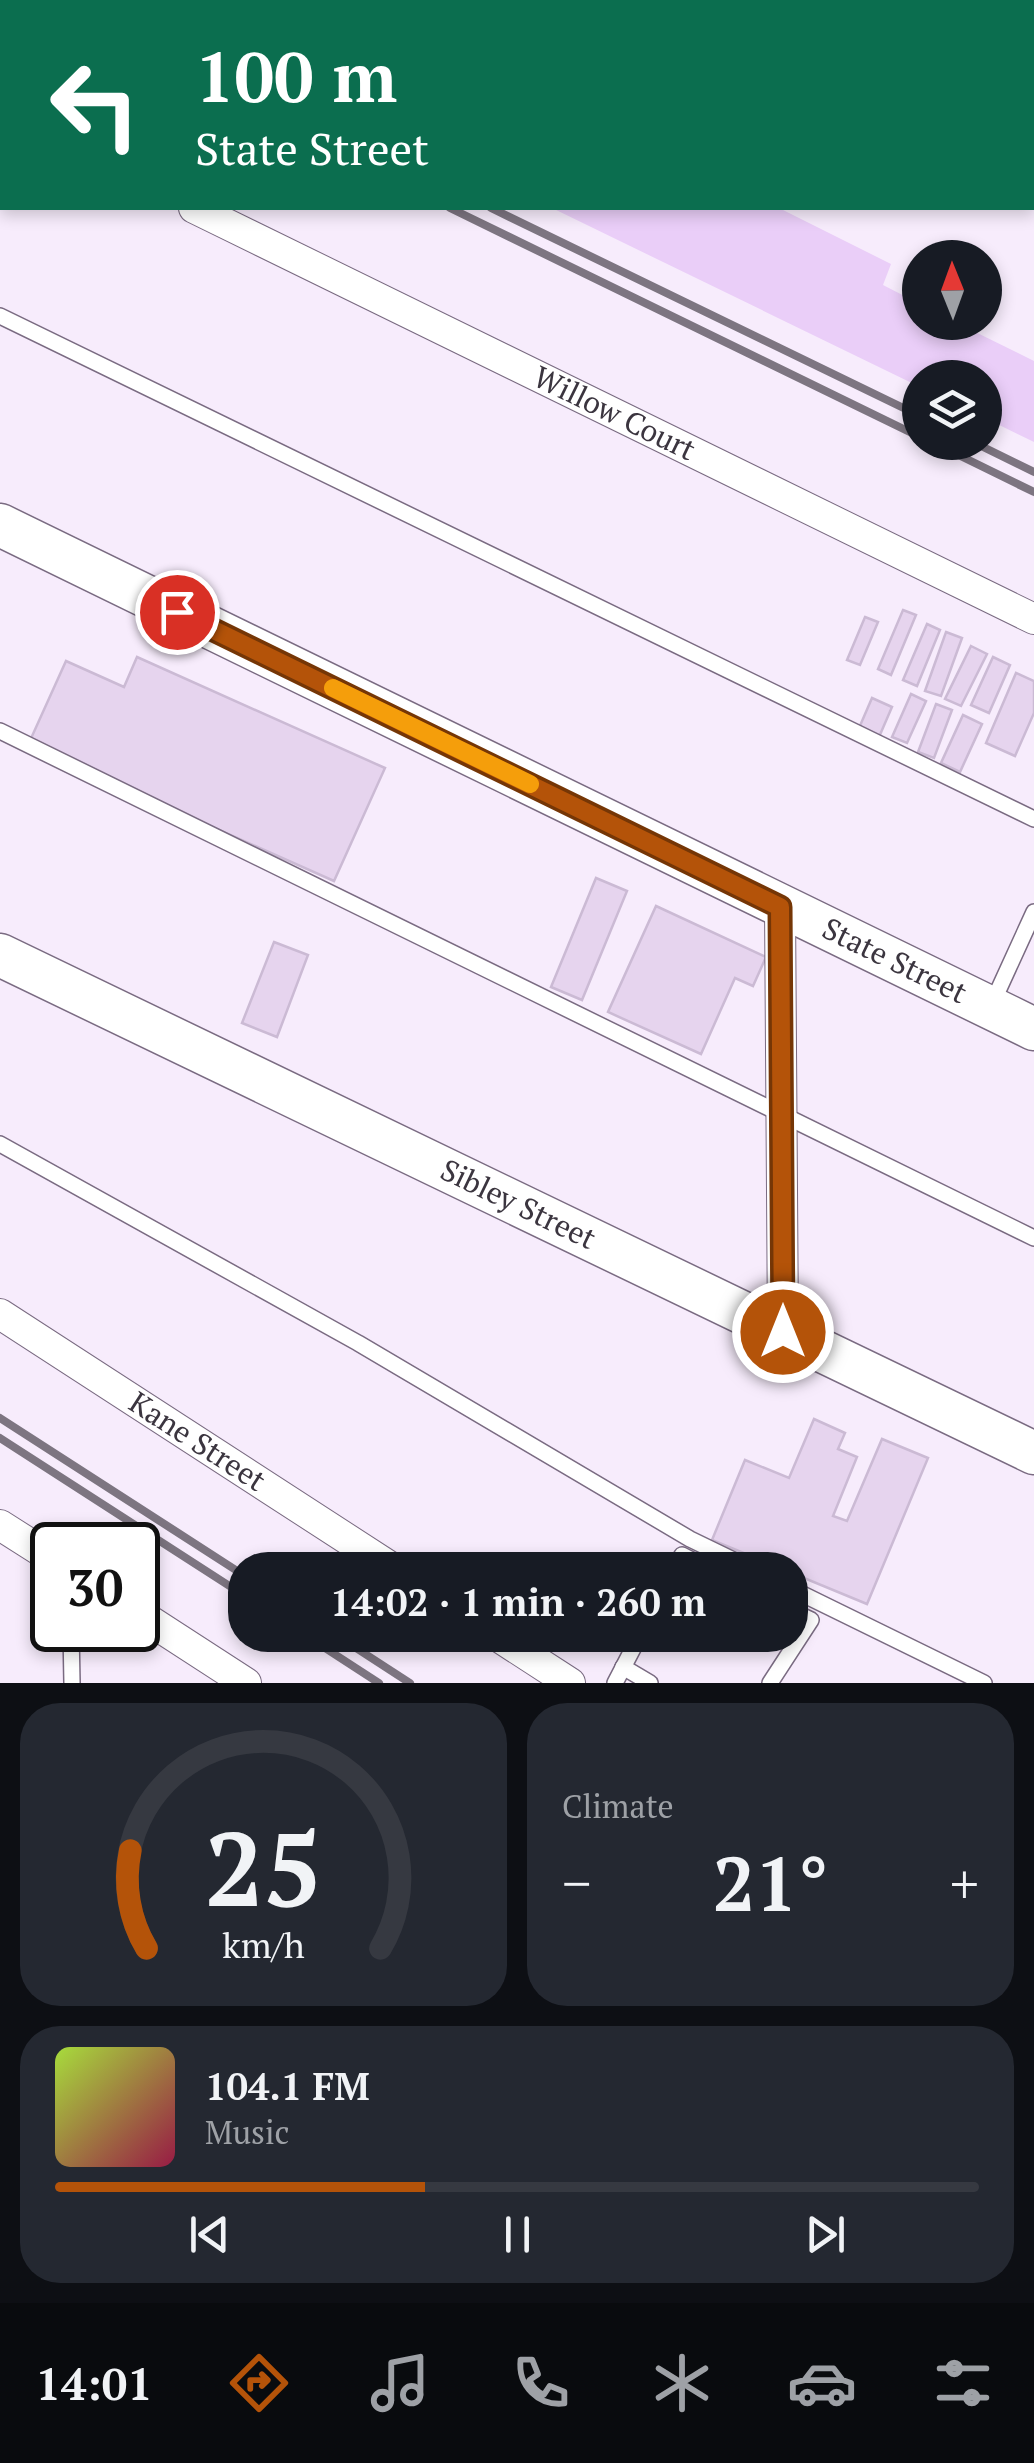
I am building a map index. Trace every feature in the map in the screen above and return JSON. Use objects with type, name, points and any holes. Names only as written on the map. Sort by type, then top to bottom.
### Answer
[{"type":"street","name":"Willow Court","points":[[198,210],[1034,619]]},
{"type":"street","name":"State Street","points":[[0,525],[1034,1029]]},
{"type":"street","points":[[780,907],[783,1332]]},
{"type":"street","name":"Sibley Street","points":[[0,955],[1034,1453]]},
{"type":"street","name":"Kane Street","points":[[0,1314],[368,1552]]},
{"type":"street","points":[[0,1526],[30,1544]]},
{"type":"street","points":[[160,1627],[246,1683]]},
{"type":"street","points":[[522,1652],[570,1683]]},
{"type":"lane","points":[[0,316],[1034,819]]},
{"type":"lane","points":[[0,731],[1034,1238]]},
{"type":"lane","points":[[990,1008],[1034,912]]},
{"type":"lane","points":[[0,1144],[358,1342],[718,1552]]},
{"type":"lane","points":[[683,1552],[690,1538]]},
{"type":"lane","points":[[808,1596],[984,1683]]},
{"type":"lane","points":[[770,1683],[822,1603]]},
{"type":"lane","points":[[71,1652],[72,1683]]},
{"type":"lane","points":[[614,1683],[631,1652]]},
{"type":"lane","points":[[623,1667],[650,1683]]},
{"type":"shaded area","points":[[556,210],[783,210],[891,264],[883,285],[902,295],[902,340],[991,340],[1034,361],[1034,442],[1002,426],[1002,360],[902,360],[902,378]]},
{"type":"building","points":[[903,610],[916,615],[891,675],[878,669]]},
{"type":"building","points":[[865,617],[878,622],[860,665],[847,660]]},
{"type":"building","points":[[927,624],[940,630],[917,686],[903,680]]},
{"type":"building","points":[[946,632],[962,638],[941,696],[925,691]]},
{"type":"building","points":[[971,646],[987,654],[961,706],[945,699]]},
{"type":"building","points":[[137,657],[385,768],[334,881],[28,745],[66,661],[124,687]]},
{"type":"building","points":[[993,657],[1010,665],[989,713],[971,705]]},
{"type":"building","points":[[1016,673],[1034,681],[1034,713],[1015,756],[986,743]]},
{"type":"building","points":[[911,694],[926,701],[907,743],[892,737]]},
{"type":"building","points":[[872,698],[892,707],[879,737],[859,728]]},
{"type":"building","points":[[936,704],[952,710],[934,758],[918,752]]},
{"type":"building","points":[[963,715],[982,724],[960,772],[941,763]]},
{"type":"building","points":[[596,878],[627,891],[582,1000],[551,987]]},
{"type":"building","points":[[656,906],[766,957],[753,986],[735,978],[701,1054],[608,1012]]},
{"type":"building","points":[[274,942],[308,955],[277,1037],[242,1023]]},
{"type":"building","points":[[814,1419],[845,1433],[838,1449],[857,1457],[833,1516],[847,1521],[882,1439],[928,1458],[867,1604],[808,1580],[808,1552],[741,1552],[712,1540],[745,1460],[789,1478]]},
{"type":"railway","points":[[454,210],[902,428]]},
{"type":"railway","points":[[495,210],[902,407]]},
{"type":"railway","points":[[1002,456],[1034,472]]},
{"type":"railway","points":[[969,460],[1034,492]]},
{"type":"railway","points":[[0,1418],[228,1565]]},
{"type":"railway","points":[[0,1438],[228,1585]]},
{"type":"railway","points":[[331,1652],[379,1683]]},
{"type":"railway","points":[[362,1652],[410,1683]]},
{"type":"slow traffic","points":[[333,688],[530,784]]},
{"type":"route","points":[[177,612],[780,907],[783,1332]]}]
